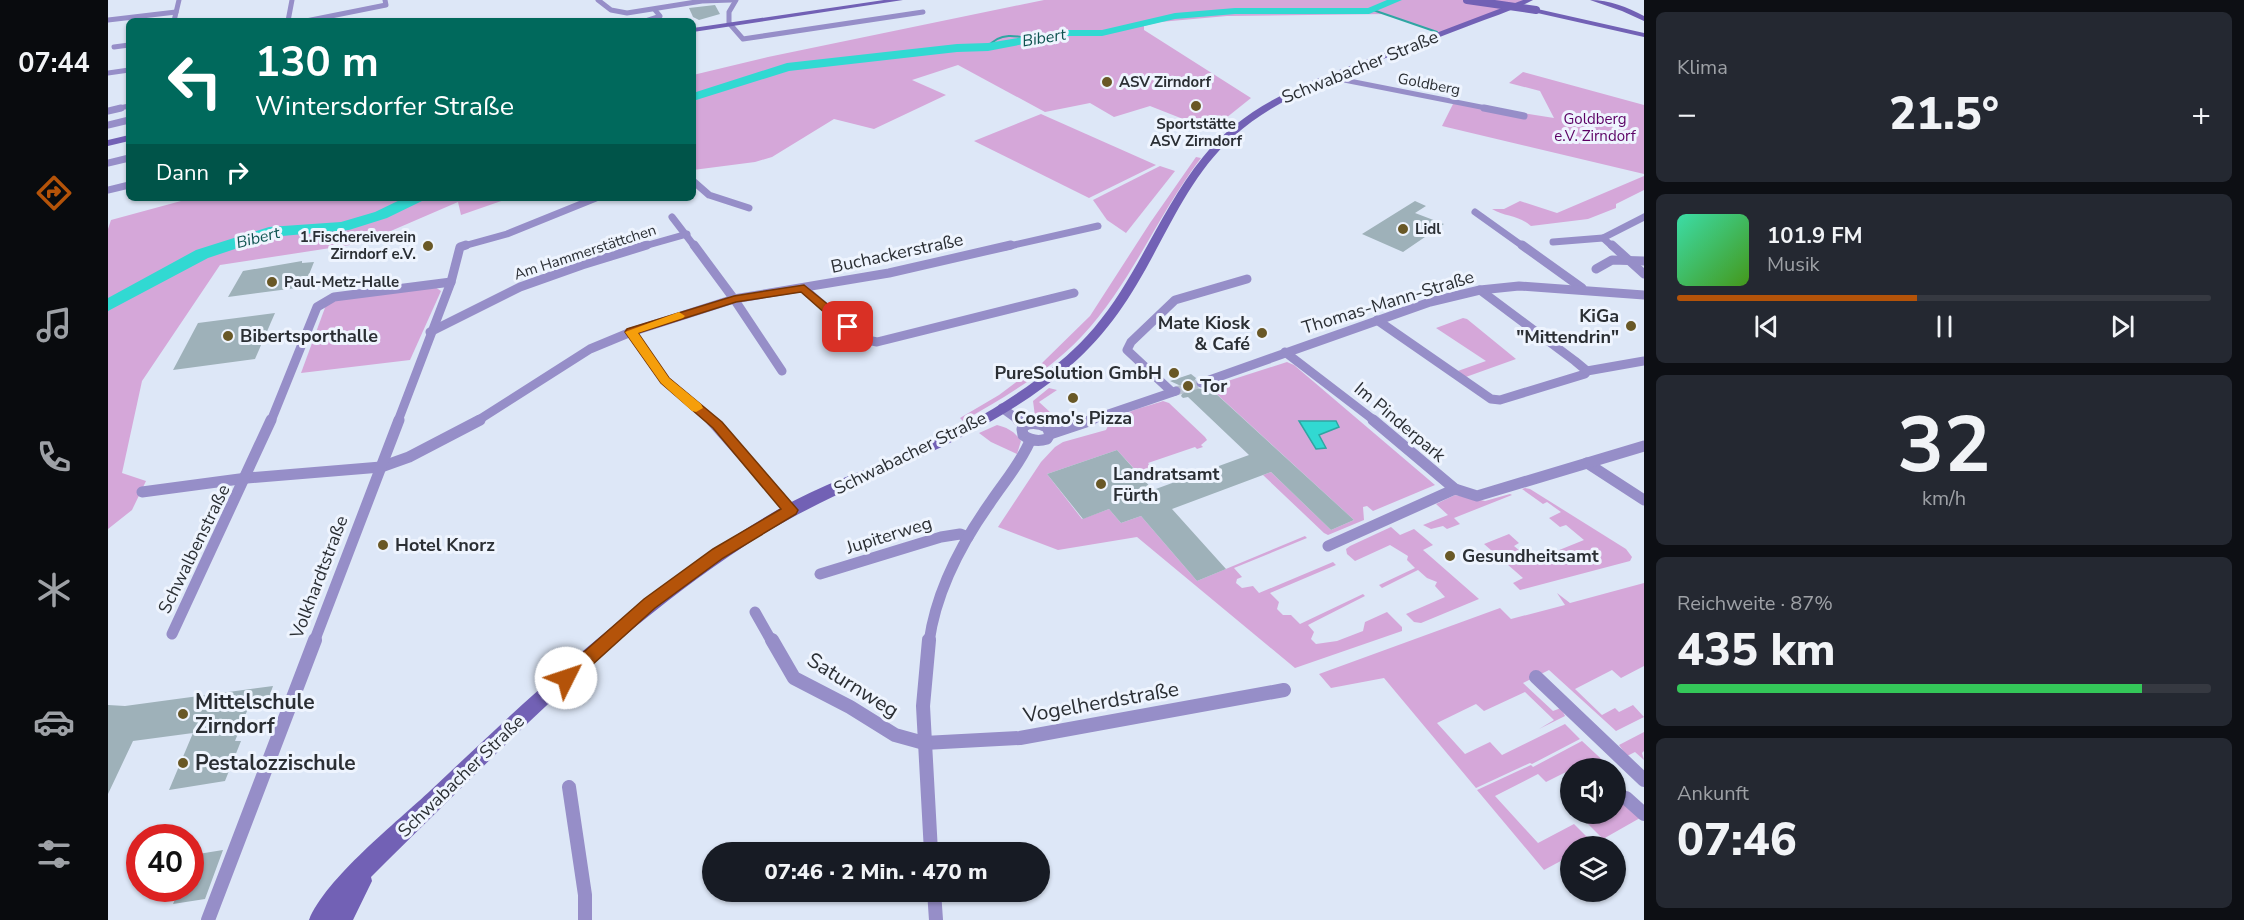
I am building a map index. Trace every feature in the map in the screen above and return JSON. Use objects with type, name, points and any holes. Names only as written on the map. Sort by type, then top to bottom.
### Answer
[{"type":"street","points":[[175,18],[179,0]]},
{"type":"street","points":[[289,18],[292,0]]},
{"type":"street","points":[[321,18],[386,5],[385,0]]},
{"type":"street","points":[[598,0],[617,12],[655,10],[694,2],[731,0]]},
{"type":"street","points":[[736,0],[729,12],[729,23],[744,39],[923,12]]},
{"type":"street","points":[[696,29],[899,0]]},
{"type":"street","points":[[1467,0],[1536,10],[1643,34]]},
{"type":"street","name":"Schwabacher Straße","points":[[320,920],[369,865],[517,722],[650,603],[718,554],[791,510],[924,451],[1002,408],[1045,381],[1080,351],[1105,324],[1196,173],[1225,138],[1269,105],[1329,77],[1529,0]]},
{"type":"street","points":[[1594,0],[1625,9],[1644,19]]},
{"type":"street","points":[[654,18],[660,16],[655,10]]},
{"type":"street","points":[[108,20],[176,12]]},
{"type":"street","points":[[114,47],[126,45]]},
{"type":"street","points":[[108,73],[126,70]]},
{"type":"street","name":"Goldberg","points":[[1329,77],[1524,116]]},
{"type":"street","points":[[108,111],[126,107]]},
{"type":"street","points":[[108,125],[126,121]]},
{"type":"street","points":[[108,143],[126,139]]},
{"type":"street","points":[[108,163],[126,159]]},
{"type":"street","points":[[696,184],[709,195],[749,208]]},
{"type":"street","points":[[108,190],[126,186]]},
{"type":"street","name":"Volkhardtstraße","points":[[208,920],[381,467],[430,332],[451,282],[460,247],[507,234],[589,201]]},
{"type":"street","points":[[1475,212],[1582,288]]},
{"type":"street","points":[[1553,242],[1603,238],[1644,217]]},
{"type":"street","points":[[672,218],[687,234],[734,299],[782,371]]},
{"type":"street","name":"Buchackerstraße","points":[[381,467],[409,457],[468,427],[590,349],[631,332],[734,299],[889,273],[1098,226]]},
{"type":"street","name":"Am Hammerstättchen","points":[[430,332],[457,322],[518,287],[687,234]]},
{"type":"street","points":[[1603,238],[1644,274]]},
{"type":"street","points":[[1596,269],[1609,261],[1627,259],[1644,261]]},
{"type":"street","points":[[1050,434],[1047,427],[1039,423],[1032,422],[1022,429],[1023,435],[1030,441],[1040,442],[1047,439],[1050,434],[1174,392],[1133,358],[1127,350],[1131,342],[1175,300],[1247,279]]},
{"type":"street","name":"Schwalbenstraße","points":[[172,634],[247,478],[291,379],[317,307],[334,297],[451,282]]},
{"type":"street","name":"Thomas-Mann-Straße","points":[[1285,352],[1430,302],[1480,290],[1519,286],[1582,288],[1644,295]]},
{"type":"street","points":[[1644,286],[1642,291],[1644,295]]},
{"type":"street","points":[[804,289],[862,339],[877,342],[1074,293]]},
{"type":"street","points":[[1480,290],[1587,371]]},
{"type":"street","points":[[1377,320],[1491,399],[1500,400],[1544,388],[1585,375],[1587,371],[1639,362]]},
{"type":"street","points":[[631,332],[665,380],[717,425],[791,510]]},
{"type":"street","points":[[1201,383],[1285,352]]},
{"type":"street","name":"Im Pinderpark","points":[[1285,352],[1363,411],[1455,489]]},
{"type":"street","points":[[1002,408],[1025,425]]},
{"type":"street","points":[[931,842],[924,743],[923,677],[935,615],[952,567],[968,537],[996,495],[1022,462],[1030,441]]},
{"type":"street","points":[[1328,546],[1455,489],[1477,496],[1644,446]]},
{"type":"street","points":[[1587,463],[1644,500]]},
{"type":"street","name":"Schwalbenstraße","points":[[142,492],[247,478],[381,467]]},
{"type":"street","name":"Jupiterweg","points":[[820,574],[941,537],[960,534],[968,537]]},
{"type":"street","name":"Saturnweg","points":[[755,612],[794,678],[850,707],[895,735],[924,743]]},
{"type":"street","points":[[1536,676],[1644,780]]},
{"type":"street","name":"Vogelherdstraße","points":[[924,743],[1020,738],[1284,690]]},
{"type":"street","points":[[569,787],[585,895],[585,920]]},
{"type":"street","points":[[1626,798],[1644,814]]},
{"type":"street","name":"Schwabacher Straße","points":[[341,920],[369,865]]},
{"type":"street","points":[[935,902],[936,920]]},
{"type":"green space","points":[[1044,0],[1524,0],[1439,33],[1386,14],[1227,16],[1160,22],[1144,26],[1144,30],[1251,98],[1211,130],[1150,106],[1114,117],[1090,103],[1045,112],[958,65],[912,80],[946,95],[874,129],[834,119],[772,157],[755,162],[696,170],[696,74],[768,57]]},
{"type":"green space","name":"Goldberg e.V. Zirndorf","points":[[1523,72],[1644,105],[1644,174],[1442,126],[1454,102],[1554,118],[1540,91],[1509,83]]},
{"type":"green space","points":[[1041,114],[1156,165],[1089,198],[974,141]]},
{"type":"green space","points":[[1196,157],[1201,158],[1171,202],[1130,272],[1082,336],[1040,372],[963,421],[960,418],[999,395],[1042,363],[1090,316]]},
{"type":"green space","points":[[1160,166],[1175,171],[1126,233],[1107,220],[1093,200]]},
{"type":"green space","points":[[1644,176],[1644,190],[1616,204],[1616,208],[1588,219],[1531,226],[1522,220],[1492,209],[1504,209],[1520,201],[1557,213]]},
{"type":"green space","points":[[181,201],[501,201],[461,215],[458,202],[363,243],[220,265],[142,381],[122,473],[146,481],[132,510],[108,529],[108,229],[111,220]]},
{"type":"green space","points":[[435,287],[441,291],[410,360],[301,373],[326,305],[339,299]]},
{"type":"green space","points":[[1463,318],[1516,359],[1463,378],[1455,372],[1486,361],[1436,328]]},
{"type":"green space","points":[[1287,362],[1294,365],[1435,485],[1373,511],[1367,506],[1363,507],[1364,520],[1328,535],[1324,533],[1263,475],[1271,472],[1331,530],[1354,520],[1209,387]]},
{"type":"green space","points":[[1049,388],[1057,390],[1039,402],[1062,423],[1054,424],[1035,416],[1033,401]]},
{"type":"green space","points":[[1163,401],[1169,403],[1205,437],[1207,440],[1201,445],[1203,447],[1197,449],[1195,447],[1148,463],[1154,470],[1140,475],[1117,450],[1047,474],[1082,519],[1109,509],[1121,523],[1141,516],[1197,581],[1305,536],[1307,538],[1234,568],[1242,577],[1237,579],[1236,583],[1242,588],[1253,586],[1259,593],[1333,562],[1336,565],[1270,593],[1279,602],[1277,609],[1283,615],[1291,615],[1300,624],[1363,594],[1365,596],[1308,625],[1314,632],[1311,639],[1316,644],[1337,641],[1363,631],[1365,622],[1387,612],[1402,627],[1402,631],[1295,668],[1137,537],[1058,550],[998,527],[1041,462],[1055,447],[1063,442],[1106,430],[1115,419],[1139,408]]},
{"type":"green space","points":[[997,425],[1010,430],[1021,441],[1017,454],[991,442],[979,433]]},
{"type":"green space","points":[[1525,488],[1626,549],[1632,557],[1630,561],[1520,590],[1513,583],[1523,578],[1484,544],[1509,534],[1519,543],[1514,546],[1532,561],[1584,540],[1566,525],[1560,527],[1549,518],[1561,512],[1547,502],[1543,504],[1522,489]]},
{"type":"green space","points":[[1455,495],[1485,501],[1512,495],[1454,518],[1460,524],[1447,529],[1443,526],[1431,529],[1423,525],[1448,515],[1436,504]]},
{"type":"green space","points":[[1391,527],[1400,535],[1414,529],[1433,545],[1423,550],[1479,599],[1421,623],[1414,622],[1406,614],[1445,597],[1435,586],[1437,582],[1427,578],[1418,570],[1382,588],[1379,585],[1415,568],[1407,560],[1408,556],[1390,545],[1355,561],[1347,554],[1346,549],[1350,546]]},
{"type":"green space","points":[[1644,583],[1644,666],[1621,678],[1612,670],[1575,689],[1602,715],[1615,708],[1619,712],[1633,705],[1644,717],[1616,731],[1549,670],[1523,683],[1553,711],[1561,708],[1565,716],[1539,729],[1554,720],[1525,692],[1484,711],[1476,704],[1437,723],[1465,754],[1490,742],[1502,755],[1565,724],[1580,739],[1532,764],[1476,788],[1384,678],[1331,688],[1319,674],[1500,608],[1511,619],[1565,605],[1557,593],[1570,603]]},
{"type":"green space","points":[[1644,732],[1644,751],[1642,753],[1644,760],[1635,752],[1627,756],[1619,745]]},
{"type":"green space","points":[[1582,741],[1600,758],[1560,758],[1560,775],[1546,782],[1538,774],[1495,796],[1538,843],[1574,824],[1586,836],[1560,836],[1560,861],[1544,870],[1477,790],[1531,765],[1533,767]]},
{"type":"green space","points":[[1626,804],[1640,818],[1608,836],[1600,836],[1588,824],[1626,824]]},
{"type":"shaded area","points":[[1299,421],[1336,421],[1339,427],[1319,435],[1326,448],[1316,449]]},
{"type":"building","points":[[715,5],[720,14],[699,20],[693,17],[689,8]]},
{"type":"building","name":"Lidl","points":[[1415,201],[1426,206],[1415,213],[1444,224],[1403,252],[1362,234]]},
{"type":"building","name":"Paul-Metz-Halle","points":[[302,261],[302,263],[314,262],[304,287],[228,297],[243,271]]},
{"type":"building","name":"Bibertsporthalle","points":[[275,313],[255,359],[173,370],[198,323]]},
{"type":"building","name":"Landratsamt Fürth","points":[[1191,374],[1196,378],[1194,382],[1196,388],[1213,391],[1354,520],[1331,530],[1271,472],[1172,509],[1226,569],[1197,581],[1141,516],[1121,523],[1109,509],[1083,519],[1047,474],[1117,450],[1153,490],[1249,455],[1188,397],[1181,396],[1183,392],[1181,386],[1170,381]]},
{"type":"building","points":[[273,686],[265,709],[247,711],[235,741],[241,741],[225,781],[169,790],[193,733],[133,741],[108,794],[108,705],[125,706]]},
{"type":"building","points":[[223,850],[204,899],[204,853]]},
{"type":"waterway","name":"Bibert","points":[[696,96],[787,67],[957,48],[988,47],[1066,33],[1102,33],[1175,16],[1235,11],[1369,11],[1397,0]]},
{"type":"waterway","points":[[1373,10],[1437,32]]},
{"type":"waterway","points":[[988,47],[998,39],[1010,36],[1035,40]]},
{"type":"waterway","name":"Bibert","points":[[108,305],[202,254],[269,232],[343,227],[381,215],[410,201]]},
{"type":"tunnel","points":[[1176,391],[1201,383]]},
{"type":"slow traffic","points":[[679,316],[631,332],[665,380],[696,408]]},
{"type":"place","name":"ASV Zirndorf","points":[[1107,82]]},
{"type":"place","name":"Sportstätte ASV Zirndorf","points":[[1196,106]]},
{"type":"place","name":"Lidl","points":[[1403,229]]},
{"type":"place","name":"1.Fischereiverein Zirndorf e.V.","points":[[428,246]]},
{"type":"place","name":"Paul-Metz-Halle","points":[[272,282]]},
{"type":"place","name":"KiGa \"Mittendrin\"","points":[[1631,326]]},
{"type":"place","name":"Mate Kiosk & Café","points":[[1262,333]]},
{"type":"place","name":"Bibertsporthalle","points":[[228,336]]},
{"type":"place","name":"PureSolution GmbH","points":[[1174,373]]},
{"type":"place","name":"Tor","points":[[1188,386]]},
{"type":"place","name":"Cosmo's Pizza","points":[[1073,398]]},
{"type":"place","name":"Landratsamt Fürth","points":[[1101,484]]},
{"type":"place","name":"Hotel Knorz","points":[[383,545]]},
{"type":"place","name":"Gesundheitsamt","points":[[1450,556]]},
{"type":"place","name":"Mittelschule Zirndorf","points":[[183,714]]},
{"type":"place","name":"Pestalozzischule","points":[[183,763]]},
{"type":"route","points":[[566,678],[650,603],[718,554],[791,510],[717,425],[665,380],[631,332],[734,299],[804,289],[848,327]]}]
